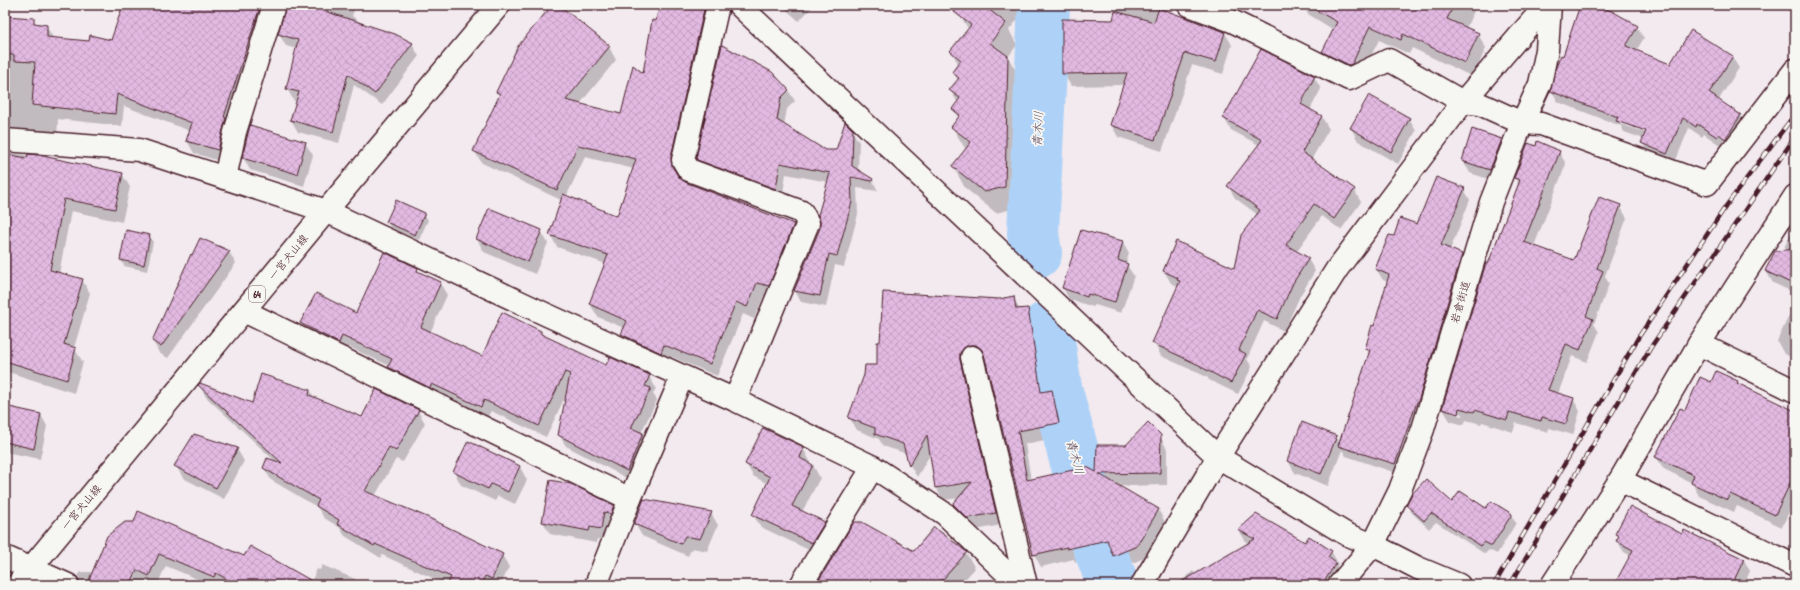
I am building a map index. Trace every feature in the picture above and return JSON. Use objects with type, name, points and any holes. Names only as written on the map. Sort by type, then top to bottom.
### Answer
[{"type":"street","points":[[225,178],[235,132],[274,5]]},
{"type":"street","name":"一宮犬山線","points":[[16,585],[499,5]]},
{"type":"street","points":[[718,5],[683,160],[689,170],[802,212],[808,223],[735,400]]},
{"type":"street","points":[[739,5],[1218,457],[1346,534],[1373,544],[1418,568],[1459,585]]},
{"type":"street","points":[[1189,5],[1236,13],[1349,79],[1389,60],[1463,102],[1480,104],[1522,123],[1541,124],[1707,184],[1795,70]]},
{"type":"street","points":[[1142,585],[1218,457],[1337,269],[1463,102],[1546,5]]},
{"type":"street","name":"岩倉街道","points":[[1339,585],[1373,544],[1400,490],[1423,429],[1491,202],[1522,123],[1540,84],[1547,50],[1550,5]]},
{"type":"street","points":[[5,140],[139,150],[326,211],[538,311],[735,400],[873,467],[945,514],[1019,585]]},
{"type":"street","points":[[1552,585],[1620,480],[1699,344],[1792,208]]},
{"type":"street","points":[[244,311],[630,499]]},
{"type":"street","points":[[1699,344],[1795,391]]},
{"type":"street","points":[[972,357],[1026,585]]},
{"type":"street","points":[[596,585],[630,499],[682,377]]},
{"type":"street","points":[[801,585],[873,467]]},
{"type":"street","points":[[1620,480],[1795,566]]},
{"type":"street","points":[[5,557],[68,585]]},
{"type":"building","points":[[123,5],[244,5],[259,10],[224,117],[226,118],[218,150],[186,141],[192,123],[117,94],[115,114],[32,105],[35,62],[14,61],[14,55],[5,54],[5,16],[34,18],[34,23],[47,25],[47,37],[89,41],[90,35],[111,40]]},
{"type":"building","points":[[286,5],[306,5],[395,34],[413,43],[375,94],[348,74],[333,132],[290,120],[299,92],[286,89],[298,40],[278,34]]},
{"type":"building","points":[[552,5],[559,5],[610,46],[566,100],[621,114],[633,65],[643,73],[652,20],[656,21],[659,5],[705,5],[671,157],[672,166],[678,176],[685,182],[794,224],[769,286],[757,283],[747,307],[736,302],[710,364],[664,345],[661,353],[621,334],[627,321],[589,304],[608,255],[549,235],[563,194],[617,216],[636,159],[578,145],[557,190],[473,151],[500,94],[496,92],[518,46]]},
{"type":"building","points":[[945,5],[983,5],[1006,23],[990,43],[1008,56],[1005,187],[984,192],[952,166],[971,142],[951,127],[960,115],[952,109],[960,98],[949,90],[959,78],[952,72],[961,60],[950,51],[971,25]]},
{"type":"building","points":[[1307,5],[1454,5],[1447,19],[1479,33],[1465,63],[1403,34],[1401,40],[1370,26],[1352,64],[1349,65],[1322,52],[1337,22]]},
{"type":"building","points":[[1580,5],[1593,5],[1612,11],[1638,26],[1626,46],[1670,64],[1691,30],[1733,56],[1709,93],[1741,115],[1725,139],[1719,134],[1717,137],[1697,124],[1696,127],[1683,118],[1667,154],[1641,143],[1646,131],[1616,121],[1618,117],[1550,91],[1556,67],[1561,55],[1563,56]]},
{"type":"building","points":[[1159,8],[1225,32],[1216,62],[1185,53],[1155,140],[1110,125],[1127,73],[1062,74],[1062,19],[1113,20],[1115,11],[1154,22]]},
{"type":"building","points":[[722,45],[772,72],[789,90],[781,98],[777,120],[825,150],[836,150],[845,122],[853,130],[852,166],[873,179],[872,181],[851,177],[852,202],[837,256],[829,254],[820,296],[794,291],[820,228],[818,215],[830,173],[780,163],[776,189],[697,160],[696,158]]},
{"type":"building","points":[[1261,49],[1315,76],[1301,104],[1322,116],[1302,152],[1355,189],[1334,219],[1314,204],[1286,245],[1309,258],[1293,283],[1277,319],[1257,310],[1239,350],[1246,354],[1231,383],[1201,366],[1152,343],[1180,281],[1177,280],[1178,278],[1163,271],[1176,241],[1234,268],[1241,235],[1260,210],[1227,186],[1262,140],[1223,118]]},
{"type":"building","points":[[1369,95],[1410,118],[1391,152],[1350,128]]},
{"type":"building","points":[[250,125],[306,142],[297,174],[242,158]]},
{"type":"building","points":[[1472,129],[1502,139],[1490,170],[1462,161]]},
{"type":"building","points":[[1537,141],[1560,151],[1524,242],[1574,260],[1599,197],[1621,205],[1597,268],[1603,271],[1586,316],[1593,319],[1580,350],[1566,344],[1548,390],[1574,398],[1566,424],[1542,417],[1541,421],[1509,412],[1507,420],[1475,410],[1474,412],[1459,408],[1458,414],[1442,409],[1486,263],[1488,264],[1520,180],[1514,178],[1528,143],[1536,146]]},
{"type":"building","points":[[5,154],[27,158],[28,154],[38,155],[123,173],[115,209],[64,199],[50,270],[83,279],[64,344],[76,348],[67,380],[5,361]]},
{"type":"building","points":[[1436,177],[1465,188],[1441,245],[1462,254],[1418,402],[1395,464],[1338,446],[1370,350],[1365,349],[1372,325],[1374,326],[1389,275],[1375,269],[1389,235],[1394,236],[1400,218],[1417,224]]},
{"type":"building","points":[[396,200],[425,213],[415,235],[386,222]]},
{"type":"building","points":[[489,208],[542,230],[528,262],[476,239]]},
{"type":"building","points":[[126,230],[150,235],[144,265],[120,260]]},
{"type":"building","points":[[1081,230],[1123,241],[1118,260],[1128,264],[1115,302],[1088,294],[1087,297],[1062,288]]},
{"type":"building","points":[[200,238],[230,251],[161,347],[152,341],[191,254],[192,255]]},
{"type":"building","points":[[1795,249],[1795,285],[1765,271],[1775,251]]},
{"type":"building","points":[[384,252],[418,268],[417,271],[441,282],[421,327],[482,356],[502,312],[541,331],[541,334],[606,365],[610,357],[650,375],[645,386],[651,388],[631,428],[643,433],[627,471],[558,435],[570,374],[565,372],[539,426],[484,400],[481,407],[432,384],[430,388],[388,367],[392,359],[342,336],[339,343],[300,323],[316,293],[356,313]]},
{"type":"building","points":[[883,292],[999,299],[1014,296],[1016,309],[1028,308],[1041,392],[1052,390],[1059,423],[1018,431],[1027,480],[1087,467],[1096,472],[1097,445],[1126,445],[1148,422],[1161,435],[1160,473],[1099,474],[1159,509],[1137,546],[1113,556],[1107,540],[1033,555],[984,354],[976,345],[970,345],[964,348],[960,353],[960,360],[996,513],[967,518],[953,504],[972,482],[935,488],[927,435],[909,466],[903,444],[875,434],[875,428],[848,418],[864,375],[865,365],[877,365],[877,342],[880,342]]},
{"type":"building","points":[[1716,371],[1738,381],[1737,383],[1795,411],[1795,473],[1775,515],[1730,494],[1727,500],[1691,483],[1694,475],[1655,457],[1680,408],[1685,410],[1700,377],[1711,382]]},
{"type":"building","points":[[261,374],[310,390],[309,395],[362,417],[376,389],[419,410],[396,451],[389,447],[365,491],[427,517],[503,554],[492,579],[485,576],[481,585],[447,585],[451,577],[375,544],[374,546],[337,524],[339,520],[316,506],[319,500],[263,468],[267,458],[282,463],[198,385],[200,383],[252,403]]},
{"type":"building","points":[[5,406],[41,414],[34,449],[5,442]]},
{"type":"building","points":[[1302,422],[1337,436],[1321,474],[1287,461]]},
{"type":"building","points":[[763,428],[804,447],[800,458],[813,465],[792,506],[825,522],[812,543],[752,515],[770,477],[745,464]]},
{"type":"building","points":[[194,434],[238,448],[216,488],[174,466]]},
{"type":"building","points":[[468,441],[520,466],[508,492],[491,484],[488,489],[453,472]]},
{"type":"building","points":[[1426,479],[1452,502],[1460,491],[1486,508],[1491,501],[1512,514],[1492,546],[1484,542],[1480,546],[1431,513],[1424,521],[1406,505],[1412,494]]},
{"type":"building","points":[[550,480],[571,484],[614,505],[611,514],[604,512],[601,529],[590,527],[589,531],[542,522]]},
{"type":"building","points":[[644,499],[712,512],[700,539],[685,536],[681,544],[634,524]]},
{"type":"building","points":[[1630,506],[1682,534],[1684,530],[1744,559],[1732,585],[1614,585],[1633,550],[1616,541],[1619,536],[1615,534]]},
{"type":"building","points":[[138,511],[244,556],[250,546],[319,585],[237,585],[216,573],[214,577],[159,554],[149,576],[137,570],[130,585],[87,585],[107,536],[125,522],[134,522]]},
{"type":"building","points":[[1256,514],[1305,542],[1309,536],[1332,551],[1328,557],[1336,563],[1322,585],[1176,585],[1255,539],[1238,530]]},
{"type":"building","points":[[854,522],[862,522],[914,551],[934,527],[967,552],[938,585],[816,585]]},
{"type":"waterway","name":"青木川","points":[[1036,253],[1033,233],[1044,5]]},
{"type":"waterway","name":"青木川","points":[[1047,327],[1056,388],[1098,545],[1113,584]]},
{"type":"railway","points":[[1494,585],[1638,338],[1726,206],[1795,114]]},
{"type":"railway","points":[[1510,585],[1651,347],[1795,137]]}]
